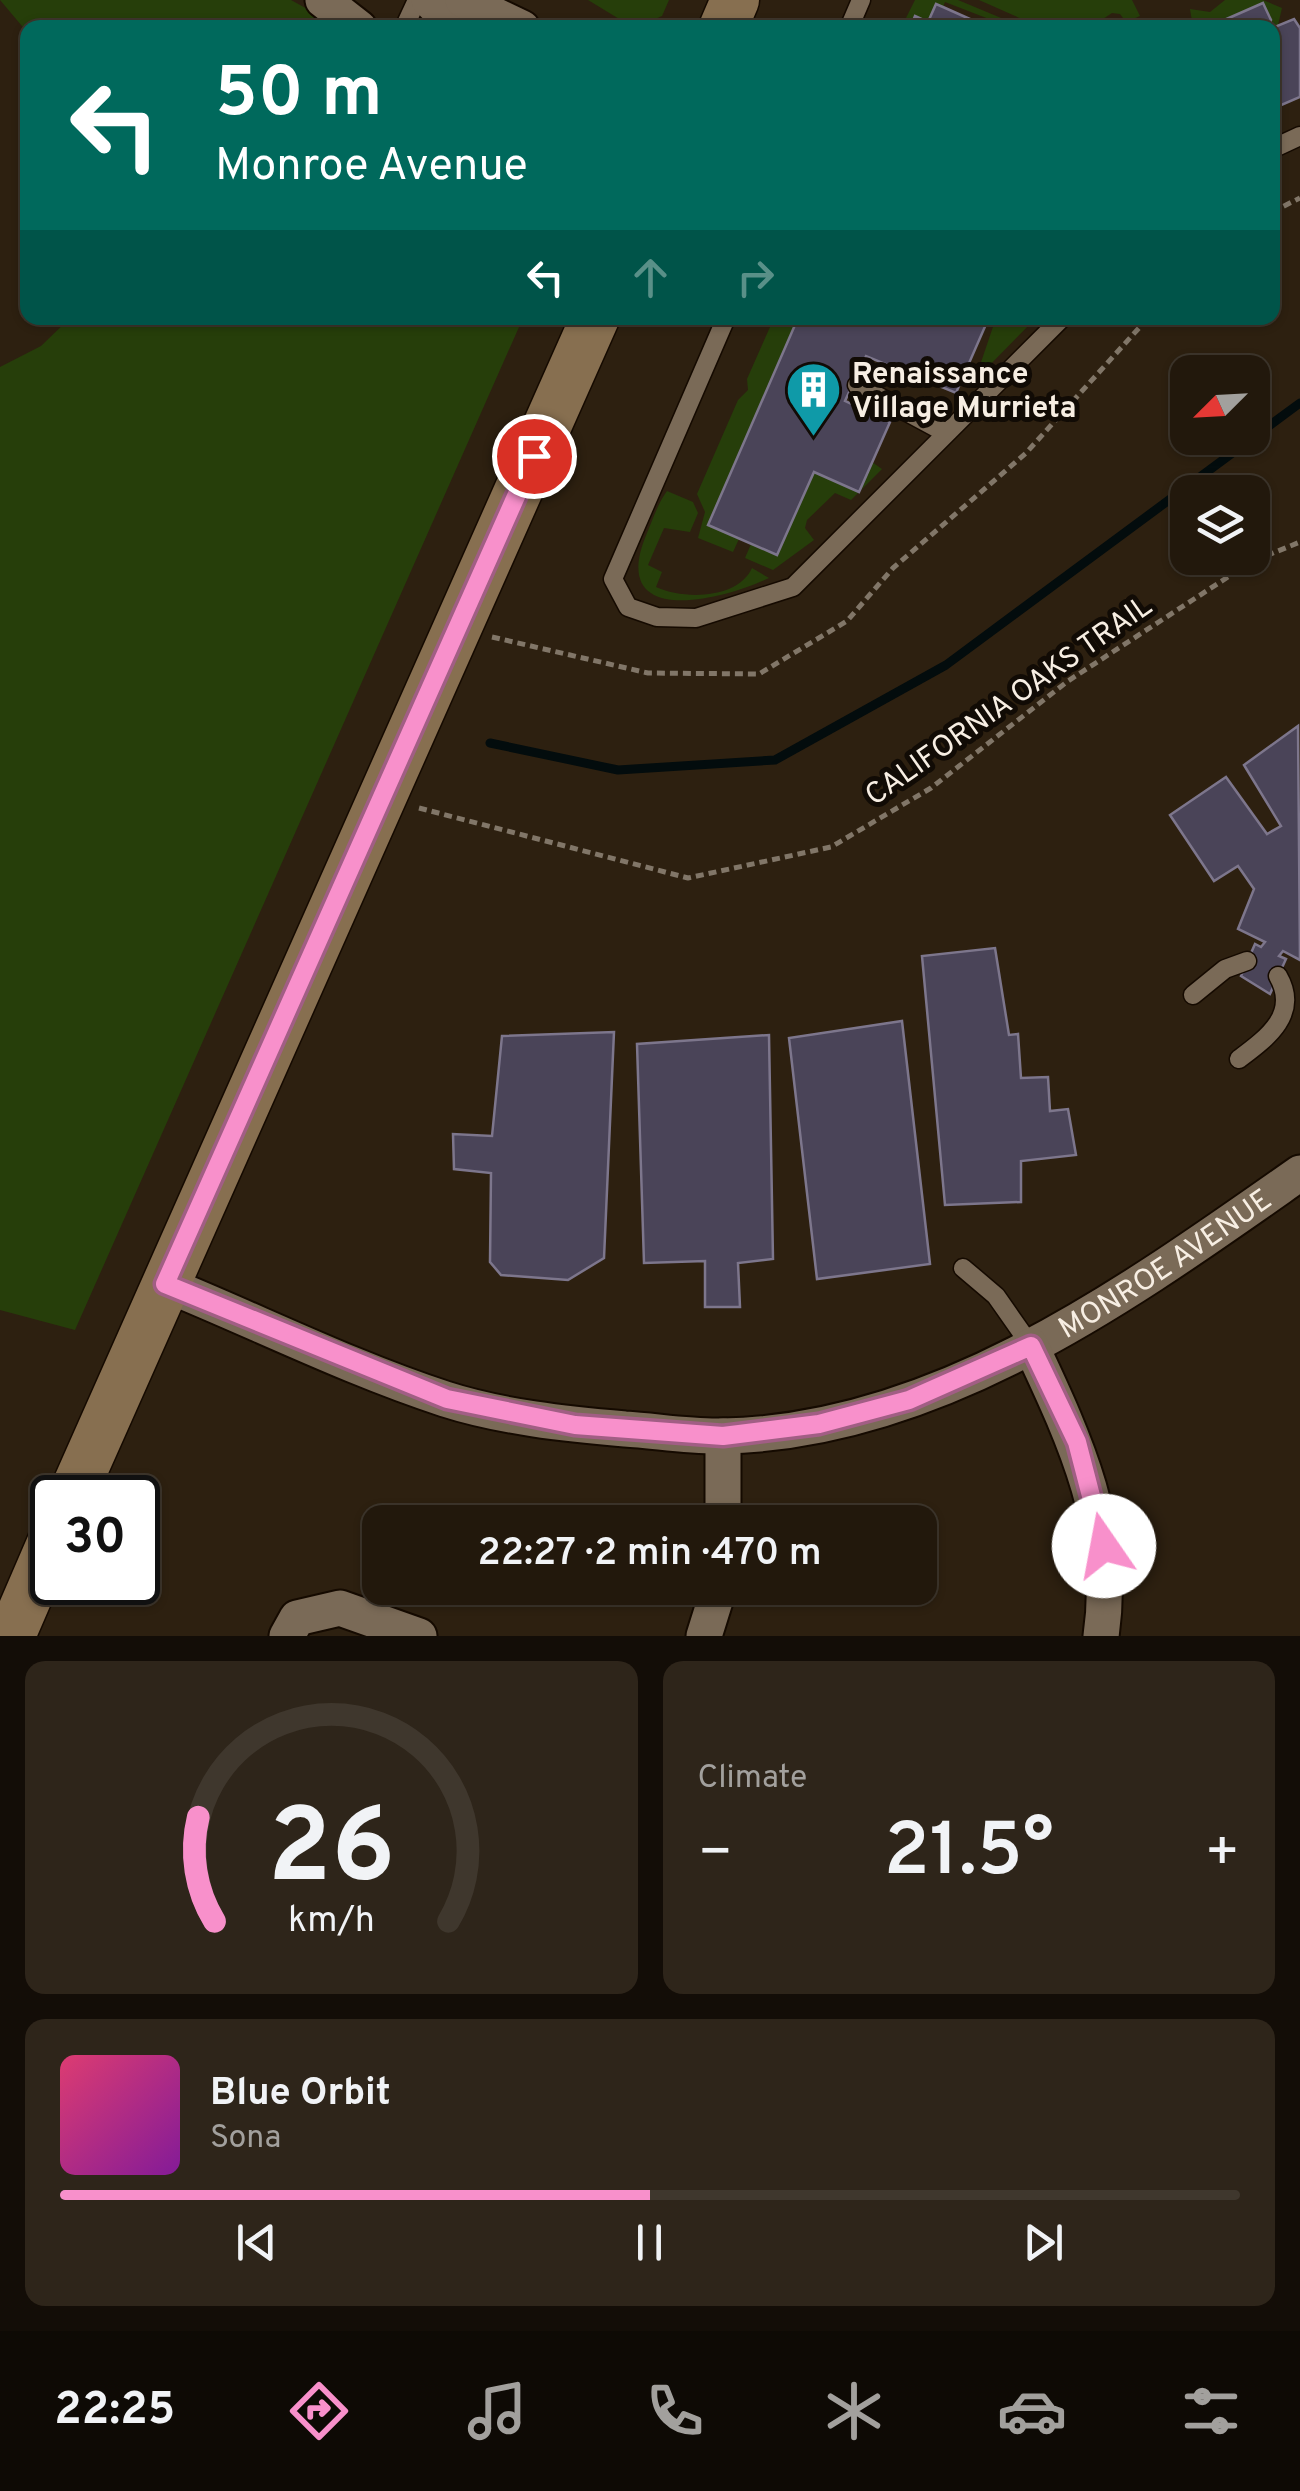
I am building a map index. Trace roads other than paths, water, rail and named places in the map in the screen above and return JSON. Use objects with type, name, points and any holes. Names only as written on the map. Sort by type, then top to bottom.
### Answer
[{"type":"main road","points":[[82,1475],[592,325]]},
{"type":"main road","points":[[11,1636],[30,1592]]},
{"type":"street","points":[[323,0],[349,20]]},
{"type":"street","points":[[429,0],[453,20]]},
{"type":"street","points":[[463,0],[505,20]]},
{"type":"street","name":"MONROE AVENUE","points":[[165,1284],[447,1399],[575,1425],[723,1436],[819,1424],[909,1400],[1031,1346],[1160,1272],[1300,1173]]},
{"type":"street","points":[[1031,1346],[1077,1442],[1093,1492],[1104,1546],[1102,1636]]},
{"type":"street","points":[[723,1436],[723,1505]]},
{"type":"street","points":[[704,1636],[714,1605]]},
{"type":"street","points":[[288,1636],[297,1618],[340,1608],[420,1636]]},
{"type":"lane","points":[[723,325],[613,579],[628,607],[657,617],[696,618],[793,587],[1055,325]]},
{"type":"lane","points":[[857,385],[946,433]]},
{"type":"lane","points":[[1193,995],[1225,970],[1248,961]]},
{"type":"lane","points":[[1239,1059],[1272,1034],[1288,1010],[1288,994],[1278,976]]},
{"type":"lane","points":[[963,1268],[996,1296],[1031,1346]]},
{"type":"waterway","points":[[490,743],[618,770],[775,760],[946,665],[1300,403]]},
{"type":"place","name":"Renaissance Village Murrieta","points":[[813,439]]}]
